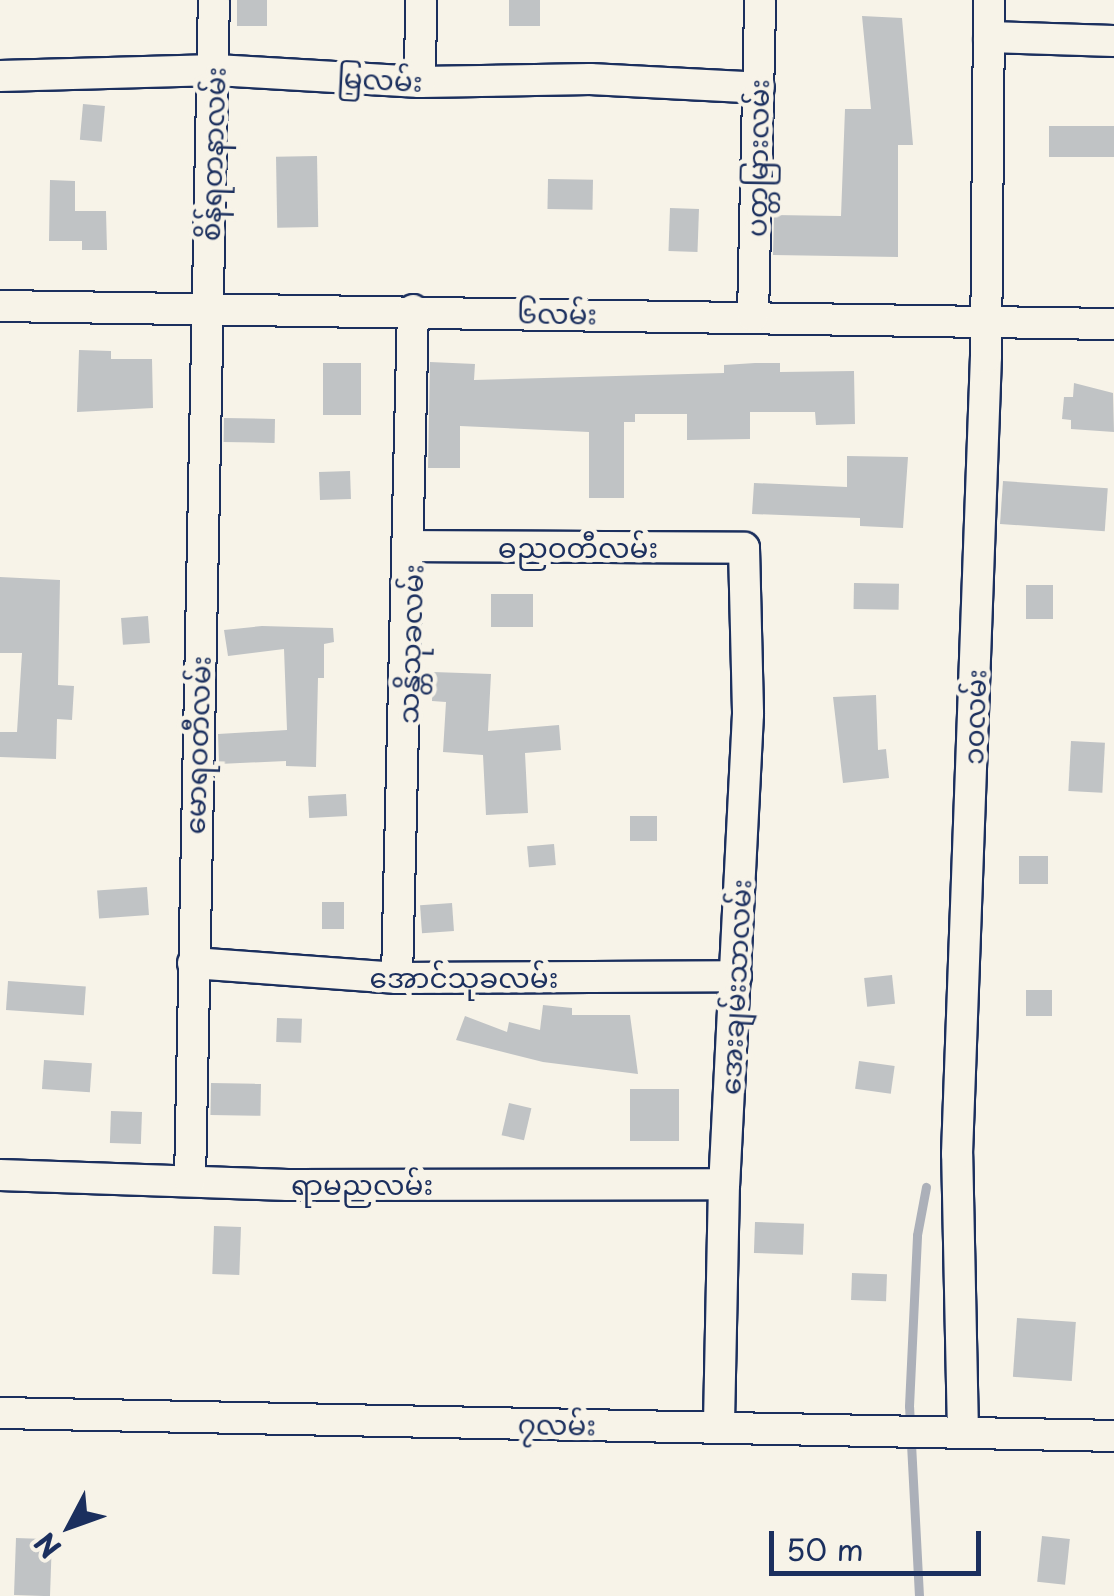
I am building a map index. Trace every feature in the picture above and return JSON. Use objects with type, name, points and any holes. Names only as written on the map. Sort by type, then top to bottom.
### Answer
[{"type":"street","name":"စိန်ရတနာလမ်း","points":[[206,308],[216,70],[214,0]]},
{"type":"street","points":[[420,82],[421,0]]},
{"type":"street","name":"ပတ္တမြားလမ်း","points":[[753,316],[760,0]]},
{"type":"street","name":"၁၀လမ်း","points":[[963,1434],[956,1154],[984,321],[989,0]]},
{"type":"street","points":[[989,36],[1114,41]]},
{"type":"street","name":"မြလမ်း","points":[[0,76],[216,70],[420,82],[590,79],[759,88]]},
{"type":"street","name":"၆လမ်း","points":[[0,306],[1114,324]]},
{"type":"street","name":"မောရဝတီလမ်း","points":[[190,1182],[206,308]]},
{"type":"street","name":"သန္တိသုခလမ်း","points":[[398,978],[412,546],[413,310]]},
{"type":"street","name":"ဓညဝတီလမ်း","points":[[412,546],[744,548]]},
{"type":"street","name":"အေးချမ်းသာလမ်း","points":[[720,1427],[724,1184],[748,714],[744,548]]},
{"type":"street","name":"အောင်သုခလမ်း","points":[[192,963],[398,978],[736,976]]},
{"type":"street","name":"ရာမညလမ်း","points":[[0,1175],[190,1182],[724,1184]]},
{"type":"street","points":[[0,1413],[0,1431]]},
{"type":"street","name":"၇လမ်း","points":[[0,1413],[1114,1436]]},
{"type":"building","points":[[237,0],[267,0],[267,26],[237,26]]},
{"type":"building","points":[[509,0],[540,0],[540,26],[509,26]]},
{"type":"building","points":[[862,16],[902,18],[913,145],[898,145],[898,257],[773,255],[774,215],[841,216],[845,109],[871,109]]},
{"type":"building","points":[[83,104],[105,106],[102,142],[80,140]]},
{"type":"building","points":[[1049,126],[1114,126],[1114,157],[1049,157]]},
{"type":"building","points":[[317,156],[318,227],[277,228],[276,157]]},
{"type":"building","points":[[548,179],[593,180],[592,210],[547,209]]},
{"type":"building","points":[[50,180],[75,181],[75,211],[106,211],[107,250],[82,250],[82,241],[49,241]]},
{"type":"building","points":[[670,208],[699,209],[697,252],[668,251]]},
{"type":"building","points":[[79,350],[111,351],[111,359],[152,359],[153,408],[77,412]]},
{"type":"building","points":[[430,362],[475,364],[474,380],[724,373],[724,365],[755,363],[780,363],[780,372],[854,371],[855,424],[816,425],[815,412],[750,412],[750,439],[687,440],[687,414],[635,414],[635,422],[624,422],[624,498],[589,498],[589,432],[460,426],[460,468],[428,468]]},
{"type":"building","points":[[323,363],[361,363],[361,415],[323,415]]},
{"type":"building","points":[[1074,383],[1113,393],[1114,432],[1071,429],[1071,420],[1062,419],[1064,397],[1073,397]]},
{"type":"building","points":[[224,418],[275,419],[275,443],[224,442]]},
{"type":"building","points":[[847,456],[908,457],[903,528],[860,526],[860,518],[752,514],[754,483],[847,487]]},
{"type":"building","points":[[350,471],[351,499],[320,500],[319,472]]},
{"type":"building","points":[[1003,481],[1108,488],[1105,531],[1000,524]]},
{"type":"building","points":[[0,577],[60,580],[58,685],[74,686],[72,720],[57,719],[56,759],[0,757],[0,732],[17,732],[22,653],[0,653]]},
{"type":"building","points":[[854,583],[899,584],[899,610],[854,609]]},
{"type":"building","points":[[1026,585],[1053,585],[1053,619],[1026,619]]},
{"type":"building","points":[[491,594],[533,594],[533,627],[491,627]]},
{"type":"building","points":[[148,616],[150,643],[123,645],[121,618]]},
{"type":"building","points":[[262,626],[333,628],[334,642],[324,644],[324,678],[318,678],[316,767],[286,766],[286,761],[219,764],[218,734],[287,730],[284,649],[228,656],[224,630]]},
{"type":"building","points":[[433,672],[491,674],[488,731],[559,725],[561,750],[525,753],[528,813],[486,815],[483,755],[443,752],[446,702],[432,701]]},
{"type":"building","points":[[876,695],[878,750],[886,749],[889,778],[843,783],[833,697]]},
{"type":"building","points":[[1071,741],[1105,743],[1102,793],[1068,791]]},
{"type":"building","points":[[346,794],[347,816],[309,818],[308,796]]},
{"type":"building","points":[[630,816],[657,816],[657,841],[630,841]]},
{"type":"building","points":[[554,844],[556,865],[529,867],[527,846]]},
{"type":"building","points":[[1019,856],[1048,856],[1048,884],[1019,884]]},
{"type":"building","points":[[147,887],[149,915],[99,918],[97,890]]},
{"type":"building","points":[[322,902],[344,902],[344,929],[322,929]]},
{"type":"building","points":[[452,903],[454,931],[422,933],[420,905]]},
{"type":"building","points":[[892,975],[895,1004],[867,1007],[864,978]]},
{"type":"building","points":[[8,981],[86,986],[84,1015],[6,1010]]},
{"type":"building","points":[[1026,990],[1052,990],[1052,1016],[1026,1016]]},
{"type":"building","points":[[543,1005],[572,1008],[572,1015],[630,1015],[638,1074],[543,1062],[456,1040],[465,1016],[507,1032],[509,1022],[540,1030]]},
{"type":"building","points":[[277,1018],[302,1019],[301,1043],[276,1042]]},
{"type":"building","points":[[44,1060],[92,1063],[90,1092],[42,1089]]},
{"type":"building","points":[[859,1061],[895,1066],[891,1094],[855,1089]]},
{"type":"building","points":[[211,1083],[261,1084],[260,1116],[210,1115]]},
{"type":"building","points":[[630,1089],[679,1089],[679,1141],[630,1141]]},
{"type":"building","points":[[509,1103],[531,1108],[524,1140],[502,1135]]},
{"type":"building","points":[[111,1111],[142,1112],[141,1144],[110,1143]]},
{"type":"building","points":[[755,1222],[804,1224],[803,1255],[754,1253]]},
{"type":"building","points":[[214,1226],[241,1227],[239,1275],[212,1274]]},
{"type":"building","points":[[852,1273],[887,1274],[886,1301],[851,1300]]},
{"type":"building","points":[[1017,1318],[1076,1322],[1072,1381],[1013,1377]]},
{"type":"building","points":[[1042,1536],[1070,1539],[1065,1585],[1037,1582]]},
{"type":"building","points":[[16,1538],[52,1539],[50,1596],[14,1595]]},
{"type":"waterway","points":[[919,1596],[909,1406],[917,1235],[926,1187]]}]
